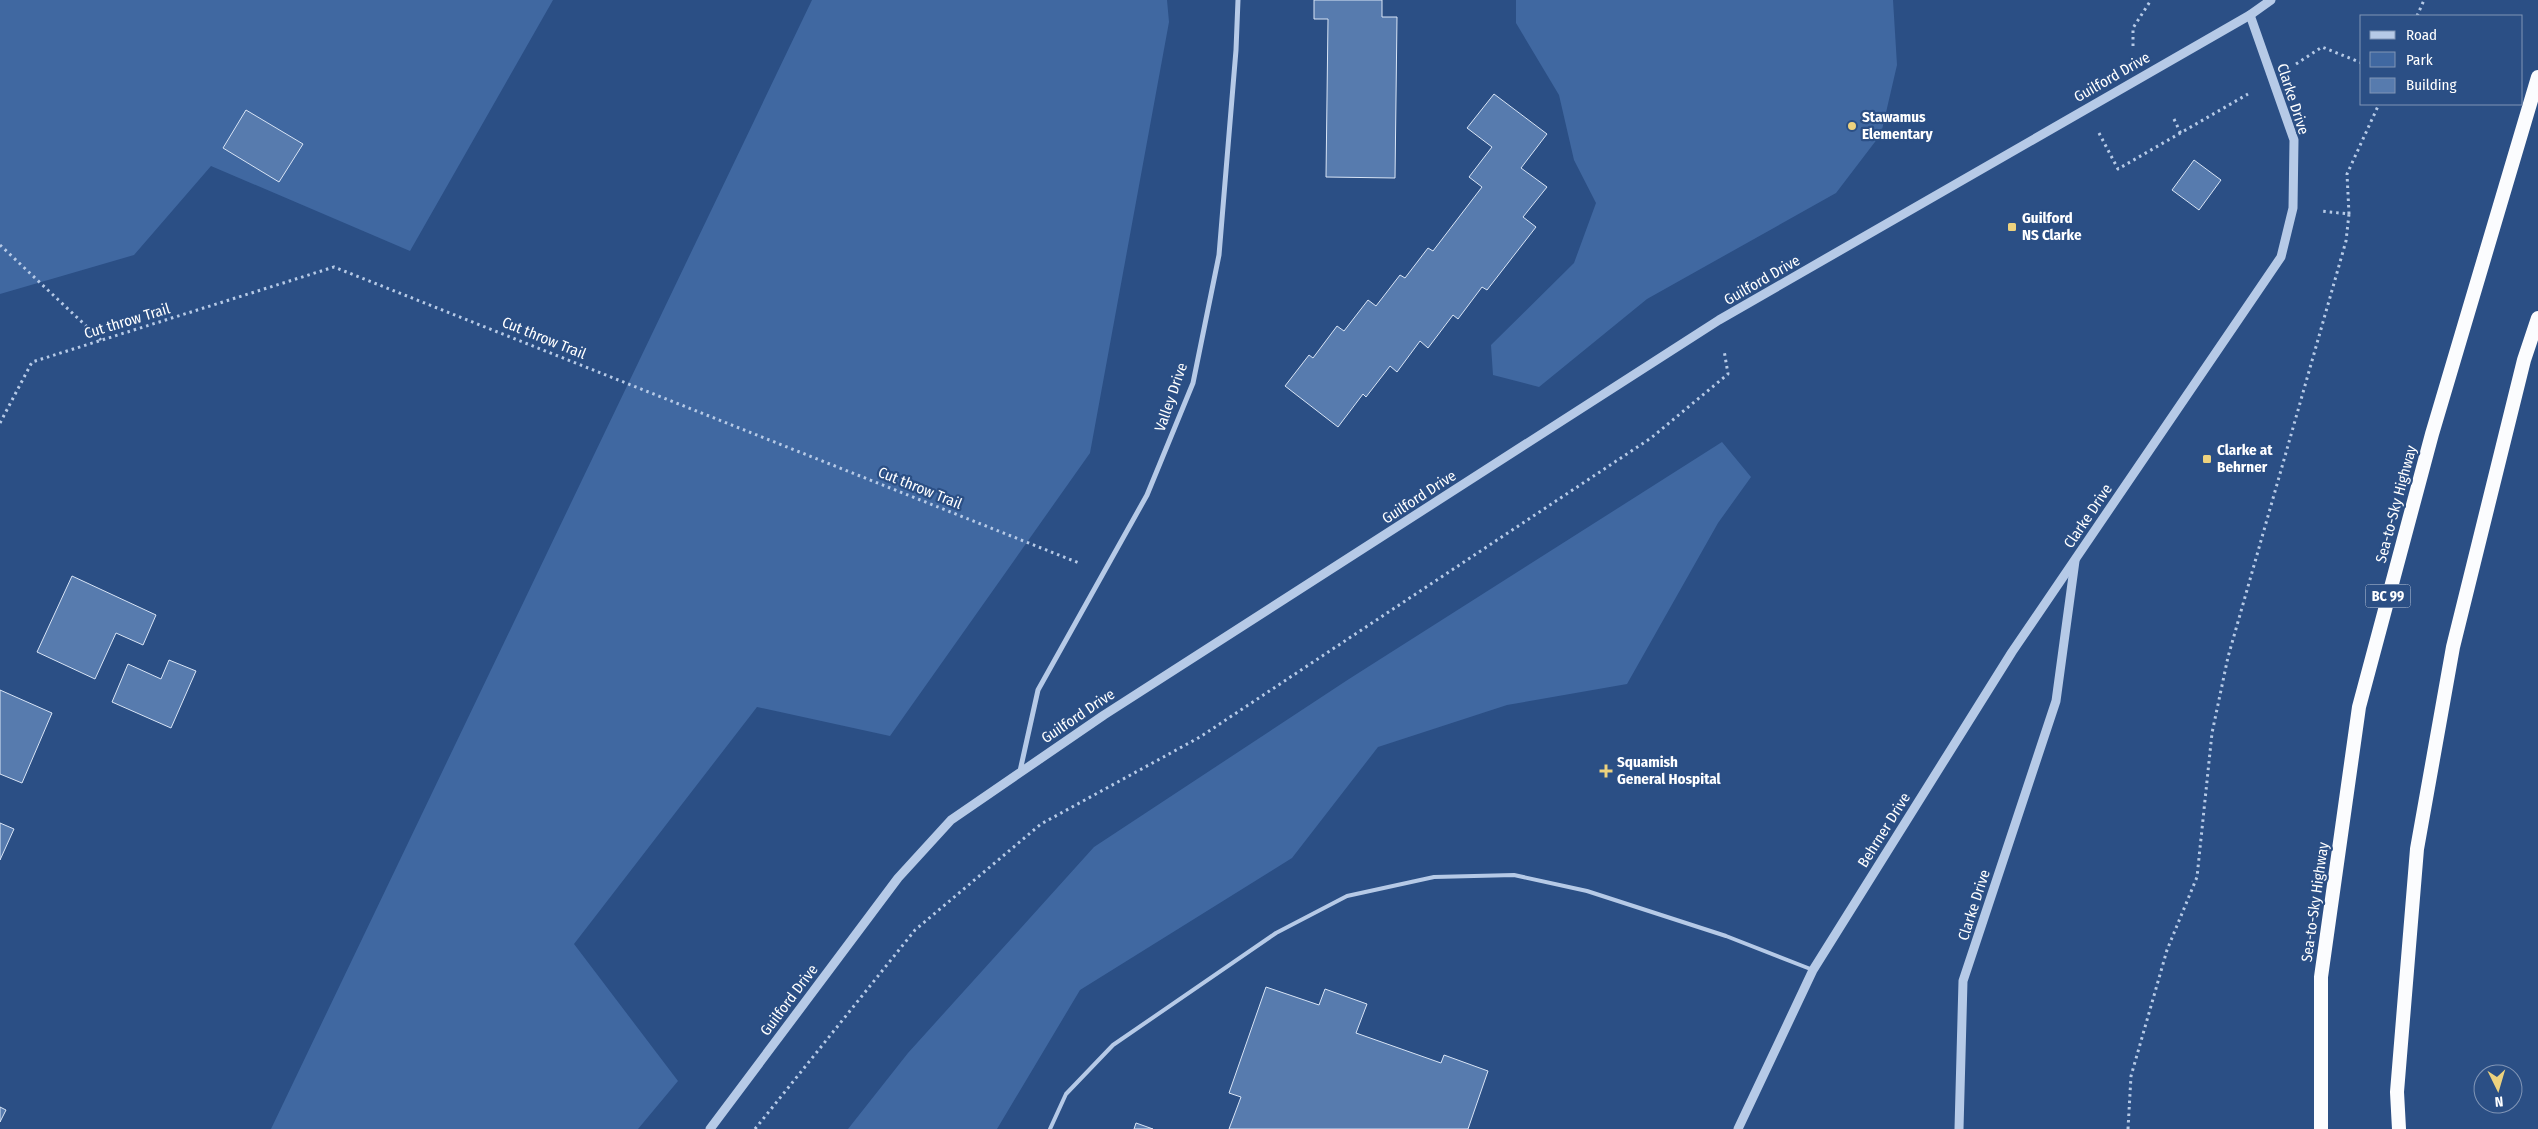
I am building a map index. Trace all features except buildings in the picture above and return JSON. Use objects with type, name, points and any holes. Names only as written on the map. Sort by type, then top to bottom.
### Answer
[{"type":"highway","name":"Sea-to-Sky Highway","points":[[2321,1129],[2321,977],[2359,707],[2432,434],[2538,77]]},
{"type":"highway","points":[[2399,1129],[2397,1092],[2417,849],[2453,647],[2524,360],[2538,318]]},
{"type":"street","name":"Valley Drive","points":[[1020,771],[1038,690],[1147,496],[1193,383],[1219,255],[1236,50],[1238,0]]},
{"type":"street","points":[[2250,15],[2271,0]]},
{"type":"street","name":"Guilford Drive","points":[[710,1129],[898,878],[951,820],[1112,709],[1720,320],[2250,15]]},
{"type":"street","name":"Clarke Drive","points":[[1959,1129],[1964,981],[2056,701],[2076,559],[2281,257],[2293,208],[2294,140],[2250,15]]},
{"type":"street","name":"Behrner Drive","points":[[1738,1129],[1813,970],[2012,652],[2076,559]]},
{"type":"lane","points":[[1050,1129],[1066,1094],[1113,1045],[1276,933],[1346,896],[1434,876],[1514,875],[1586,891],[1726,936],[1813,970]]},
{"type":"path","points":[[2133,46],[2133,28],[2151,0]]},
{"type":"path","points":[[2417,15],[2424,0]]},
{"type":"path","points":[[2322,47],[2360,62]]},
{"type":"path","points":[[2128,1129],[2131,1076],[2168,950],[2197,877],[2212,733],[2228,658],[2346,241],[2349,214],[2347,174],[2380,105]]},
{"type":"path","points":[[2087,108],[2118,169],[2224,110]]},
{"type":"path","points":[[2174,119],[2181,134]]},
{"type":"path","points":[[2293,208],[2349,214]]},
{"type":"path","points":[[0,245],[102,340]]},
{"type":"path","name":"Cut throw Trail","points":[[0,423],[32,362],[334,267],[1104,572]]},
{"type":"path","points":[[756,1129],[915,930],[1033,830],[1200,737],[1652,438],[1728,374],[1720,320]]},
{"type":"green space","points":[[0,0],[553,0],[410,251],[211,166],[134,255],[0,294]]},
{"type":"green space","points":[[812,0],[1167,0],[1169,22],[1090,453],[890,736],[757,707],[574,944],[678,1081],[638,1129],[271,1129]]},
{"type":"green space","points":[[1516,0],[1893,0],[1897,65],[1881,134],[1836,193],[1647,299],[1539,387],[1493,375],[1491,345],[1574,263],[1596,203],[1574,160],[1559,95],[1516,23]]},
{"type":"green space","points":[[1722,442],[1751,477],[1718,523],[1627,684],[1507,705],[1378,747],[1292,858],[1080,990],[997,1129],[848,1129],[908,1053],[1094,847],[1349,679]]},
{"type":"place","name":"Stawamus Elementary","points":[[1852,126]]},
{"type":"place","name":"Guilford NS Clarke","points":[[2012,227]]},
{"type":"place","name":"Clarke at Behrner","points":[[2207,459]]},
{"type":"place","name":"Squamish General Hospital","points":[[1606,771]]}]
